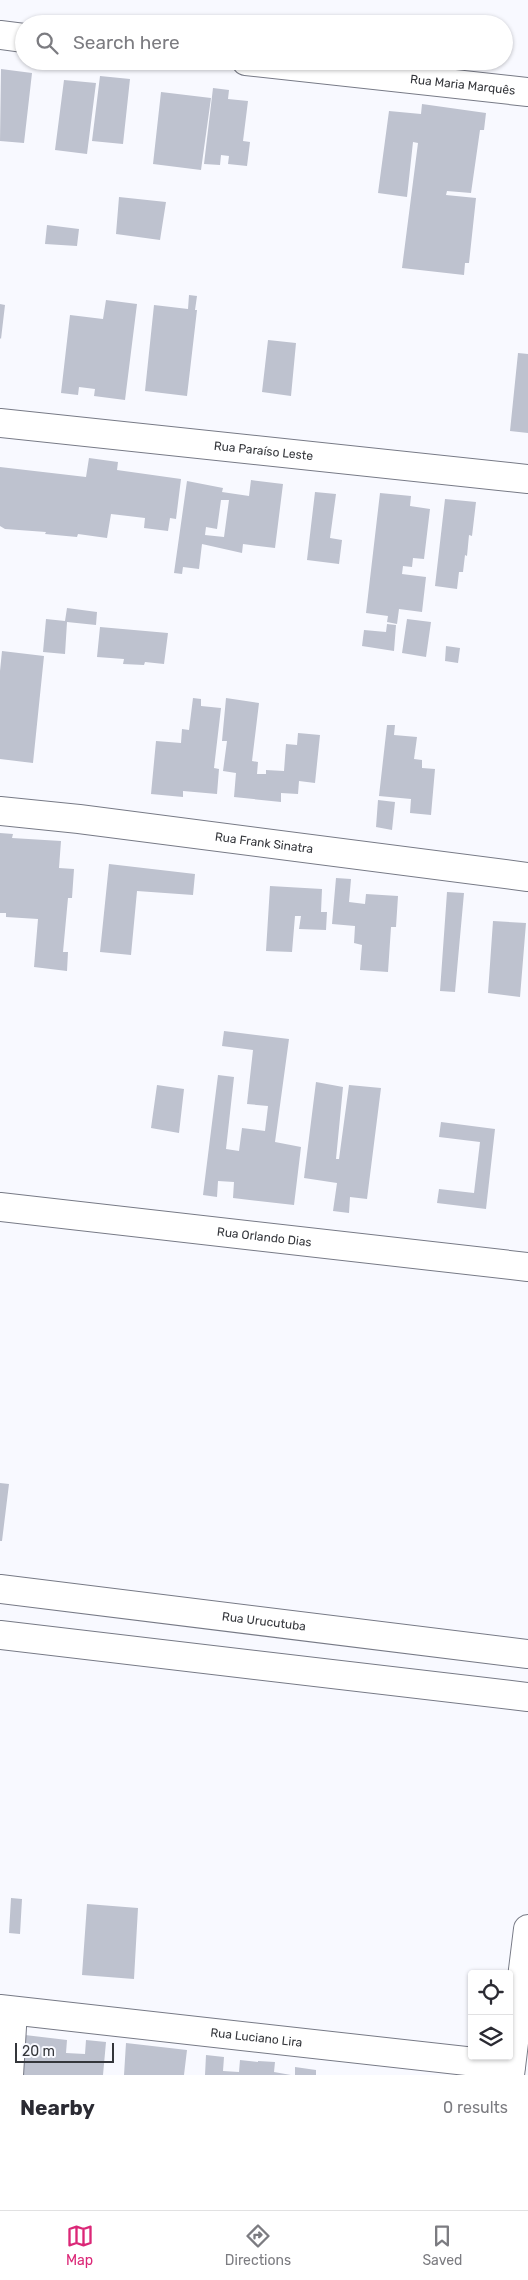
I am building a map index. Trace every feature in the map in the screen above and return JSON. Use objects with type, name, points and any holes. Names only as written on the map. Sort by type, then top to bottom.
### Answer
[{"type":"street","points":[[0,35],[15,37]]},
{"type":"street","name":"Rua Maria Marquês","points":[[328,70],[528,92]]},
{"type":"street","name":"Rua Paraíso Leste","points":[[0,423],[528,478]]},
{"type":"street","name":"Rua Frank Sinatra","points":[[0,811],[79,819],[528,877]]},
{"type":"street","name":"Rua Orlando Dias","points":[[0,1208],[528,1267]]},
{"type":"street","name":"Rua Urucutuba","points":[[0,1589],[528,1654]]},
{"type":"street","points":[[0,1635],[528,1697]]},
{"type":"street","points":[[510,2070],[528,1929]]},
{"type":"street","points":[[6,2010],[9,2075]]},
{"type":"street","name":"Rua Luciano Lira","points":[[6,2010],[510,2070]]},
{"type":"building","points":[[1,69],[32,73],[24,143],[0,141]]},
{"type":"building","points":[[100,76],[130,79],[123,144],[92,141]]},
{"type":"building","points":[[64,80],[96,83],[87,154],[55,150]]},
{"type":"building","points":[[213,88],[229,90],[228,99],[248,101],[243,141],[250,142],[247,166],[228,164],[229,156],[221,155],[220,165],[204,164]]},
{"type":"building","points":[[161,92],[211,98],[201,170],[153,164]]},
{"type":"building","points":[[422,104],[486,113],[484,130],[480,130],[471,193],[447,191],[446,195],[476,198],[469,263],[465,263],[464,275],[402,268],[418,143],[413,142],[407,197],[378,193],[389,111],[421,114]]},
{"type":"building","points":[[119,197],[166,202],[160,240],[116,234]]},
{"type":"building","points":[[47,225],[79,229],[77,246],[45,244]]},
{"type":"building","points":[[189,295],[197,296],[195,310],[197,310],[187,396],[145,391],[154,305],[188,309]]},
{"type":"building","points":[[106,300],[137,304],[125,400],[94,396],[95,389],[79,387],[78,395],[61,393],[70,315],[103,319]]},
{"type":"building","points":[[0,304],[5,305],[1,339],[0,338]]},
{"type":"building","points":[[268,340],[296,343],[291,396],[262,392]]},
{"type":"building","points":[[518,353],[528,354],[528,433],[510,431]]},
{"type":"building","points":[[89,458],[118,462],[117,470],[181,479],[176,519],[170,518],[168,531],[144,528],[145,518],[111,514],[107,538],[78,534],[77,537],[45,534],[46,532],[5,529],[0,526],[0,467],[86,477]]},
{"type":"building","points":[[251,480],[283,484],[275,548],[243,544],[242,553],[202,544],[199,569],[183,567],[182,574],[174,573],[187,481],[223,488],[222,492],[249,496]],"holes":[[[221,500],[229,500],[224,537],[205,535],[206,527],[217,529]]]},
{"type":"building","points":[[315,492],[336,494],[330,538],[342,540],[339,564],[307,560]]},
{"type":"building","points":[[380,493],[411,496],[410,506],[430,509],[424,559],[413,558],[412,567],[403,566],[402,574],[426,577],[422,612],[399,609],[397,624],[387,622],[388,616],[366,613]]},
{"type":"building","points":[[445,499],[476,502],[472,536],[469,535],[467,556],[465,555],[463,572],[459,572],[457,589],[435,586]]},
{"type":"building","points":[[67,608],[97,612],[96,625],[67,622],[65,654],[43,652],[46,619],[65,621]]},
{"type":"building","points":[[407,619],[431,622],[426,657],[402,653]]},
{"type":"building","points":[[387,624],[396,625],[394,651],[362,646],[364,630],[386,632]]},
{"type":"building","points":[[100,627],[168,633],[164,664],[145,662],[144,665],[123,664],[124,659],[97,657]]},
{"type":"building","points":[[446,646],[460,648],[458,663],[445,661]]},
{"type":"building","points":[[2,651],[44,656],[33,763],[0,759],[0,671]]},
{"type":"building","points":[[193,698],[201,699],[201,706],[221,708],[214,768],[219,769],[217,794],[183,791],[183,797],[151,794],[156,741],[181,743],[182,729],[189,730]]},
{"type":"building","points":[[226,698],[259,703],[252,761],[258,762],[257,774],[266,774],[266,770],[284,771],[286,744],[297,745],[298,733],[320,735],[315,783],[299,781],[298,794],[281,793],[281,802],[234,797],[236,773],[223,771],[227,741],[222,741]]},
{"type":"building","points":[[387,725],[395,725],[394,735],[417,737],[414,759],[422,760],[422,768],[435,769],[431,815],[410,813],[411,799],[379,796]]},
{"type":"building","points":[[378,800],[395,802],[392,830],[376,827]]},
{"type":"building","points":[[0,833],[13,834],[12,838],[61,841],[59,868],[74,869],[72,898],[68,898],[63,952],[68,952],[67,971],[34,967],[38,919],[6,917],[6,913],[0,913]]},
{"type":"building","points":[[109,864],[195,874],[193,895],[137,891],[131,955],[100,952]]},
{"type":"building","points":[[336,878],[351,879],[349,902],[365,904],[366,894],[398,896],[396,927],[391,927],[388,972],[360,970],[362,945],[354,943],[355,926],[332,924]]},
{"type":"building","points":[[270,886],[322,889],[321,912],[327,912],[326,930],[299,929],[301,916],[295,916],[292,952],[266,951]]},
{"type":"building","points":[[447,892],[464,893],[455,992],[440,991]]},
{"type":"building","points":[[493,921],[526,923],[520,997],[488,993]]},
{"type":"building","points":[[224,1031],[289,1039],[275,1142],[301,1147],[294,1205],[233,1198],[234,1182],[218,1181],[217,1197],[203,1195],[218,1075],[234,1077],[226,1149],[239,1151],[242,1128],[265,1131],[268,1106],[247,1104],[253,1050],[222,1046]]},
{"type":"building","points":[[316,1082],[343,1087],[336,1159],[339,1159],[349,1085],[381,1088],[367,1199],[350,1197],[349,1213],[333,1211],[337,1183],[304,1178]]},
{"type":"building","points":[[157,1085],[184,1089],[179,1133],[151,1128]]},
{"type":"building","points":[[441,1122],[495,1129],[486,1209],[437,1203],[439,1189],[474,1193],[480,1142],[439,1137]]},
{"type":"building","points":[[0,1483],[9,1484],[2,1541],[0,1541]]},
{"type":"building","points":[[11,1898],[22,1899],[20,1934],[9,1933]]},
{"type":"building","points":[[87,1904],[138,1908],[134,1979],[82,1975]]},
{"type":"building","points":[[25,2035],[67,2040],[66,2053],[85,2054],[86,2040],[106,2042],[103,2075],[21,2075]]},
{"type":"building","points":[[126,2043],[187,2050],[184,2075],[124,2075]]},
{"type":"building","points":[[206,2055],[224,2057],[223,2071],[239,2072],[240,2060],[275,2062],[274,2072],[291,2075],[205,2075]]},
{"type":"building","points":[[295,2067],[316,2070],[316,2075],[295,2075]]}]
